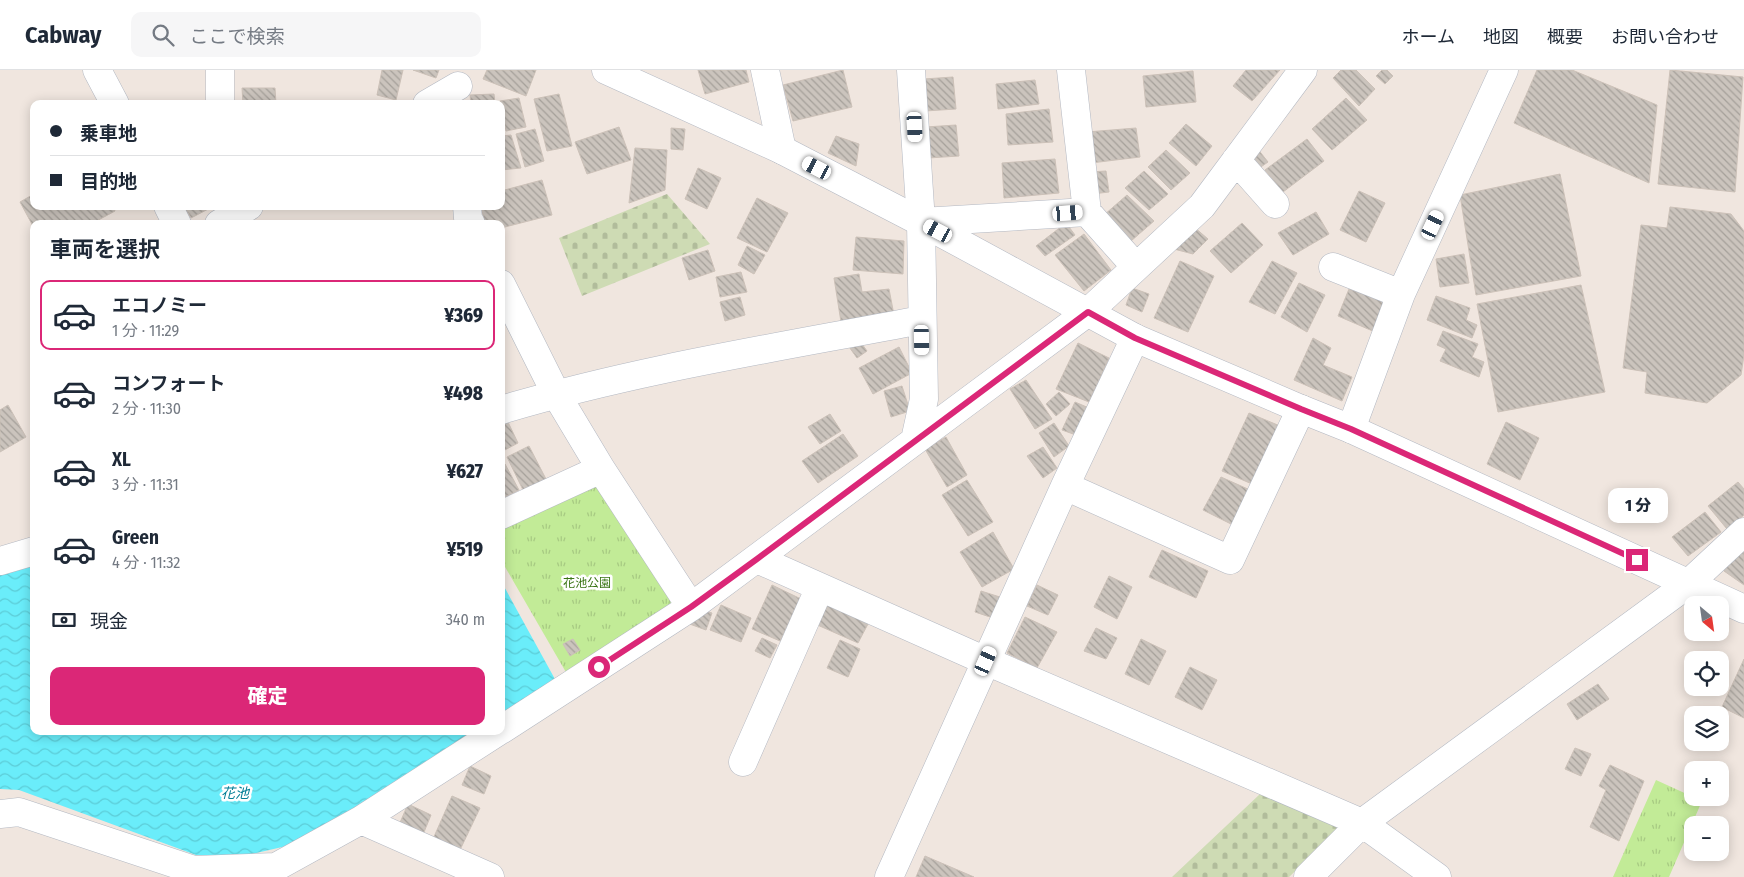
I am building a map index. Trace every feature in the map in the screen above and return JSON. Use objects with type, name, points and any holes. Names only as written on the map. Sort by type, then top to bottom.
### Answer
[{"type":"street","points":[[97,70],[113,100]]},
{"type":"street","points":[[220,70],[220,100]]},
{"type":"street","points":[[765,70],[782,150]]},
{"type":"street","points":[[912,70],[921,222],[924,399],[915,440]]},
{"type":"street","points":[[1070,70],[1087,212],[1136,267]]},
{"type":"street","points":[[505,728],[691,607],[1088,312],[1202,206],[1303,70]]},
{"type":"street","points":[[1351,429],[1401,294],[1504,70]]},
{"type":"street","points":[[610,71],[782,150],[921,222],[1135,338],[1351,429],[1744,609]]},
{"type":"street","points":[[435,100],[461,87]]},
{"type":"street","points":[[1236,160],[1274,204]]},
{"type":"street","points":[[226,220],[242,210]]},
{"type":"street","points":[[921,222],[1087,212]]},
{"type":"street","points":[[1334,267],[1401,294]]},
{"type":"street","points":[[505,292],[556,394],[601,469],[691,607]]},
{"type":"street","points":[[505,409],[556,394],[715,359],[922,320]]},
{"type":"street","points":[[889,877],[1065,486],[1135,338]]},
{"type":"street","points":[[1065,486],[1230,560],[1301,409]]},
{"type":"street","points":[[505,513],[601,469]]},
{"type":"street","points":[[1308,877],[1362,823],[1688,584],[1744,532]]},
{"type":"street","points":[[3,554],[30,551]]},
{"type":"street","points":[[757,559],[986,661],[1362,823],[1438,877]]},
{"type":"street","points":[[743,762],[820,587]]},
{"type":"street","points":[[0,814],[19,812],[194,870],[274,872],[361,820],[494,735]]},
{"type":"street","points":[[361,820],[490,877]]},
{"type":"green space","points":[[667,194],[710,244],[582,296],[559,238]]},
{"type":"green space","name":"花池公園","points":[[597,482],[676,604],[567,674],[505,567],[505,523]]},
{"type":"green space","points":[[1656,780],[1684,793],[1684,806],[1700,806],[1695,816],[1684,816],[1684,842],[1669,877],[1613,877]]},
{"type":"green space","points":[[1260,794],[1342,827],[1289,877],[1172,877]]},
{"type":"water","name":"花池","points":[[30,560],[30,735],[471,735],[350,812],[291,845],[243,856],[196,855],[19,790],[0,789],[0,569]]},
{"type":"water","points":[[505,588],[556,681],[505,713]]},
{"type":"building","points":[[382,70],[403,70],[396,100],[377,95]]},
{"type":"building","points":[[413,70],[439,70],[436,78]]},
{"type":"building","points":[[487,70],[536,70],[526,96],[483,79]]},
{"type":"building","points":[[698,70],[746,70],[749,82],[705,94]]},
{"type":"building","points":[[843,70],[852,107],[793,121],[783,85]]},
{"type":"building","points":[[1246,70],[1280,70],[1252,101],[1233,86]]},
{"type":"building","points":[[1341,70],[1356,70],[1375,89],[1359,106],[1333,78]]},
{"type":"building","points":[[1382,70],[1387,70],[1393,76],[1385,84],[1376,76]]},
{"type":"building","points":[[1537,70],[1572,70],[1657,105],[1649,183],[1514,123]]},
{"type":"building","points":[[1670,70],[1743,77],[1735,192],[1658,184]]},
{"type":"building","points":[[1193,71],[1196,102],[1146,107],[1143,76]]},
{"type":"building","points":[[953,77],[956,109],[925,111],[924,79]]},
{"type":"building","points":[[1035,80],[1039,104],[998,109],[996,84]]},
{"type":"building","points":[[242,88],[275,88],[276,100],[243,100]]},
{"type":"building","points":[[494,94],[495,100],[471,100],[470,95]]},
{"type":"building","points":[[559,94],[572,146],[547,151],[534,99]]},
{"type":"building","points":[[519,98],[526,127],[506,131],[505,100]]},
{"type":"building","points":[[1346,98],[1367,120],[1332,150],[1312,129]]},
{"type":"building","points":[[1049,109],[1053,142],[1008,145],[1006,114]]},
{"type":"building","points":[[1186,124],[1212,146],[1196,166],[1169,143]]},
{"type":"building","points":[[956,125],[959,156],[928,158],[926,127]]},
{"type":"building","points":[[619,127],[631,160],[587,174],[575,142]]},
{"type":"building","points":[[671,128],[685,129],[683,150],[671,149]]},
{"type":"building","points":[[1136,128],[1140,157],[1091,163],[1087,132]]},
{"type":"building","points":[[535,129],[544,161],[525,167],[516,134]]},
{"type":"building","points":[[511,135],[521,168],[505,170],[505,136]]},
{"type":"building","points":[[836,136],[859,144],[856,166],[828,153]]},
{"type":"building","points":[[1307,139],[1324,161],[1283,192],[1265,170]]},
{"type":"building","points":[[635,148],[667,150],[665,190],[629,203]]},
{"type":"building","points":[[1257,148],[1268,162],[1255,171],[1244,157]]},
{"type":"building","points":[[1166,150],[1190,173],[1171,190],[1148,167]]},
{"type":"building","points":[[1055,159],[1059,193],[1004,198],[1002,163]]},
{"type":"building","points":[[698,168],[721,178],[707,209],[685,199]]},
{"type":"building","points":[[1106,171],[1109,192],[1092,194],[1090,172]]},
{"type":"building","points":[[1144,171],[1168,194],[1149,210],[1125,188]]},
{"type":"building","points":[[1560,174],[1581,276],[1476,295],[1460,195]]},
{"type":"building","points":[[542,180],[552,215],[505,227],[505,220],[484,220],[482,210],[505,210],[505,190]]},
{"type":"building","points":[[1359,191],[1385,203],[1366,242],[1340,230]]},
{"type":"building","points":[[1127,195],[1154,221],[1131,241],[1104,215]]},
{"type":"building","points":[[30,196],[30,210],[115,211],[98,220],[30,221],[20,202]]},
{"type":"building","points":[[757,198],[788,213],[767,252],[737,238]]},
{"type":"building","points":[[1670,207],[1731,214],[1744,231],[1744,355],[1741,375],[1707,403],[1645,393],[1647,372],[1623,368],[1641,225],[1667,228]]},
{"type":"building","points":[[186,210],[206,210],[191,218]]},
{"type":"building","points":[[1316,212],[1329,234],[1293,255],[1278,233]]},
{"type":"building","points":[[1066,223],[1075,235],[1045,256],[1036,246]]},
{"type":"building","points":[[1242,223],[1263,245],[1231,273],[1210,251]]},
{"type":"building","points":[[1194,227],[1208,239],[1193,254],[1174,249]]},
{"type":"building","points":[[1084,234],[1111,270],[1084,291],[1055,255]]},
{"type":"building","points":[[856,237],[904,241],[903,274],[853,270]]},
{"type":"building","points":[[747,246],[765,255],[754,274],[738,265]]},
{"type":"building","points":[[708,250],[715,271],[689,280],[682,258]]},
{"type":"building","points":[[1464,254],[1469,283],[1440,287],[1436,259]]},
{"type":"building","points":[[1180,261],[1214,276],[1188,332],[1154,318]]},
{"type":"building","points":[[1272,261],[1297,273],[1275,314],[1249,302]]},
{"type":"building","points":[[741,272],[747,292],[720,297],[716,277]]},
{"type":"building","points":[[859,274],[862,292],[889,289],[894,315],[841,322],[834,278]]},
{"type":"building","points":[[1299,283],[1325,295],[1307,332],[1281,317]]},
{"type":"building","points":[[1581,285],[1605,392],[1498,412],[1477,304]]},
{"type":"building","points":[[1132,288],[1149,294],[1142,312],[1126,305]]},
{"type":"building","points":[[1349,289],[1387,302],[1375,332],[1338,316]]},
{"type":"building","points":[[1436,296],[1470,308],[1466,320],[1477,325],[1472,338],[1427,320]]},
{"type":"building","points":[[740,297],[745,315],[725,321],[720,302]]},
{"type":"building","points":[[1443,331],[1478,344],[1472,357],[1484,362],[1479,377],[1440,361],[1446,349],[1437,345]]},
{"type":"building","points":[[857,337],[867,351],[857,358],[847,344]]},
{"type":"building","points":[[1313,338],[1331,348],[1323,365],[1352,377],[1342,401],[1294,380]]},
{"type":"building","points":[[1078,343],[1109,358],[1089,402],[1056,389]]},
{"type":"building","points":[[899,347],[912,373],[873,394],[859,368]]},
{"type":"building","points":[[1026,380],[1052,419],[1035,429],[1010,389]]},
{"type":"building","points":[[902,386],[910,411],[891,417],[884,391]]},
{"type":"building","points":[[1059,392],[1070,404],[1056,416],[1046,404]]},
{"type":"building","points":[[1075,402],[1089,408],[1076,435],[1062,430]]},
{"type":"building","points":[[8,405],[26,437],[0,452],[0,410]]},
{"type":"building","points":[[1249,413],[1280,426],[1252,484],[1222,471]]},
{"type":"building","points":[[830,414],[841,431],[820,444],[808,427]]},
{"type":"building","points":[[507,420],[518,443],[505,450],[505,421]]},
{"type":"building","points":[[1506,422],[1539,438],[1520,480],[1487,464]]},
{"type":"building","points":[[1054,423],[1069,446],[1054,457],[1039,433]]},
{"type":"building","points":[[843,434],[858,456],[818,483],[802,461]]},
{"type":"building","points":[[946,437],[967,475],[947,487],[925,449]]},
{"type":"building","points":[[529,446],[547,481],[524,492],[507,457]]},
{"type":"building","points":[[1043,447],[1057,468],[1043,478],[1027,456]]},
{"type":"building","points":[[505,464],[519,490],[505,497]]},
{"type":"building","points":[[1221,477],[1250,490],[1233,525],[1203,510]]},
{"type":"building","points":[[967,480],[993,522],[968,536],[942,495]]},
{"type":"building","points":[[1738,482],[1744,489],[1744,515],[1727,529],[1708,506]]},
{"type":"building","points":[[1705,512],[1721,532],[1688,556],[1672,537]]},
{"type":"building","points":[[993,532],[1014,569],[982,587],[960,552]]},
{"type":"building","points":[[1744,545],[1744,585],[1724,571]]},
{"type":"building","points":[[1162,550],[1208,571],[1196,598],[1149,577]]},
{"type":"building","points":[[1109,576],[1132,587],[1117,619],[1094,607]]},
{"type":"building","points":[[772,585],[801,599],[780,641],[752,629]]},
{"type":"building","points":[[1037,585],[1058,595],[1048,615],[1027,606]]},
{"type":"building","points":[[981,591],[1003,598],[996,619],[975,612]]},
{"type":"building","points":[[824,601],[869,622],[858,643],[813,623]]},
{"type":"building","points":[[721,605],[751,618],[741,642],[710,630]]},
{"type":"building","points":[[706,611],[712,613],[706,630],[687,623]]},
{"type":"building","points":[[1025,617],[1057,632],[1037,668],[1007,653]]},
{"type":"building","points":[[1096,628],[1117,638],[1106,659],[1084,651]]},
{"type":"building","points":[[762,638],[777,645],[770,658],[755,651]]},
{"type":"building","points":[[573,639],[580,650],[570,656],[563,644]]},
{"type":"building","points":[[1141,639],[1166,651],[1149,685],[1125,674]]},
{"type":"building","points":[[840,640],[860,649],[848,677],[827,668]]},
{"type":"building","points":[[1744,659],[1744,718],[1729,710],[1729,706],[1722,706],[1727,696],[1729,696],[1729,692]]},
{"type":"building","points":[[1190,667],[1217,680],[1202,710],[1175,697]]},
{"type":"building","points":[[1598,684],[1609,699],[1577,720],[1567,704]]},
{"type":"building","points":[[1575,748],[1591,754],[1581,776],[1565,769]]},
{"type":"building","points":[[1610,765],[1644,781],[1619,841],[1590,827],[1606,790],[1599,786]]},
{"type":"building","points":[[470,766],[491,776],[484,794],[462,785]]},
{"type":"building","points":[[452,796],[480,808],[459,852],[433,839]]},
{"type":"building","points":[[408,804],[431,815],[422,837],[399,825]]},
{"type":"building","points":[[925,856],[974,877],[916,877]]},
{"type":"route","points":[[599,667],[691,607],[1088,312],[1135,338],[1351,429],[1637,560]]}]
